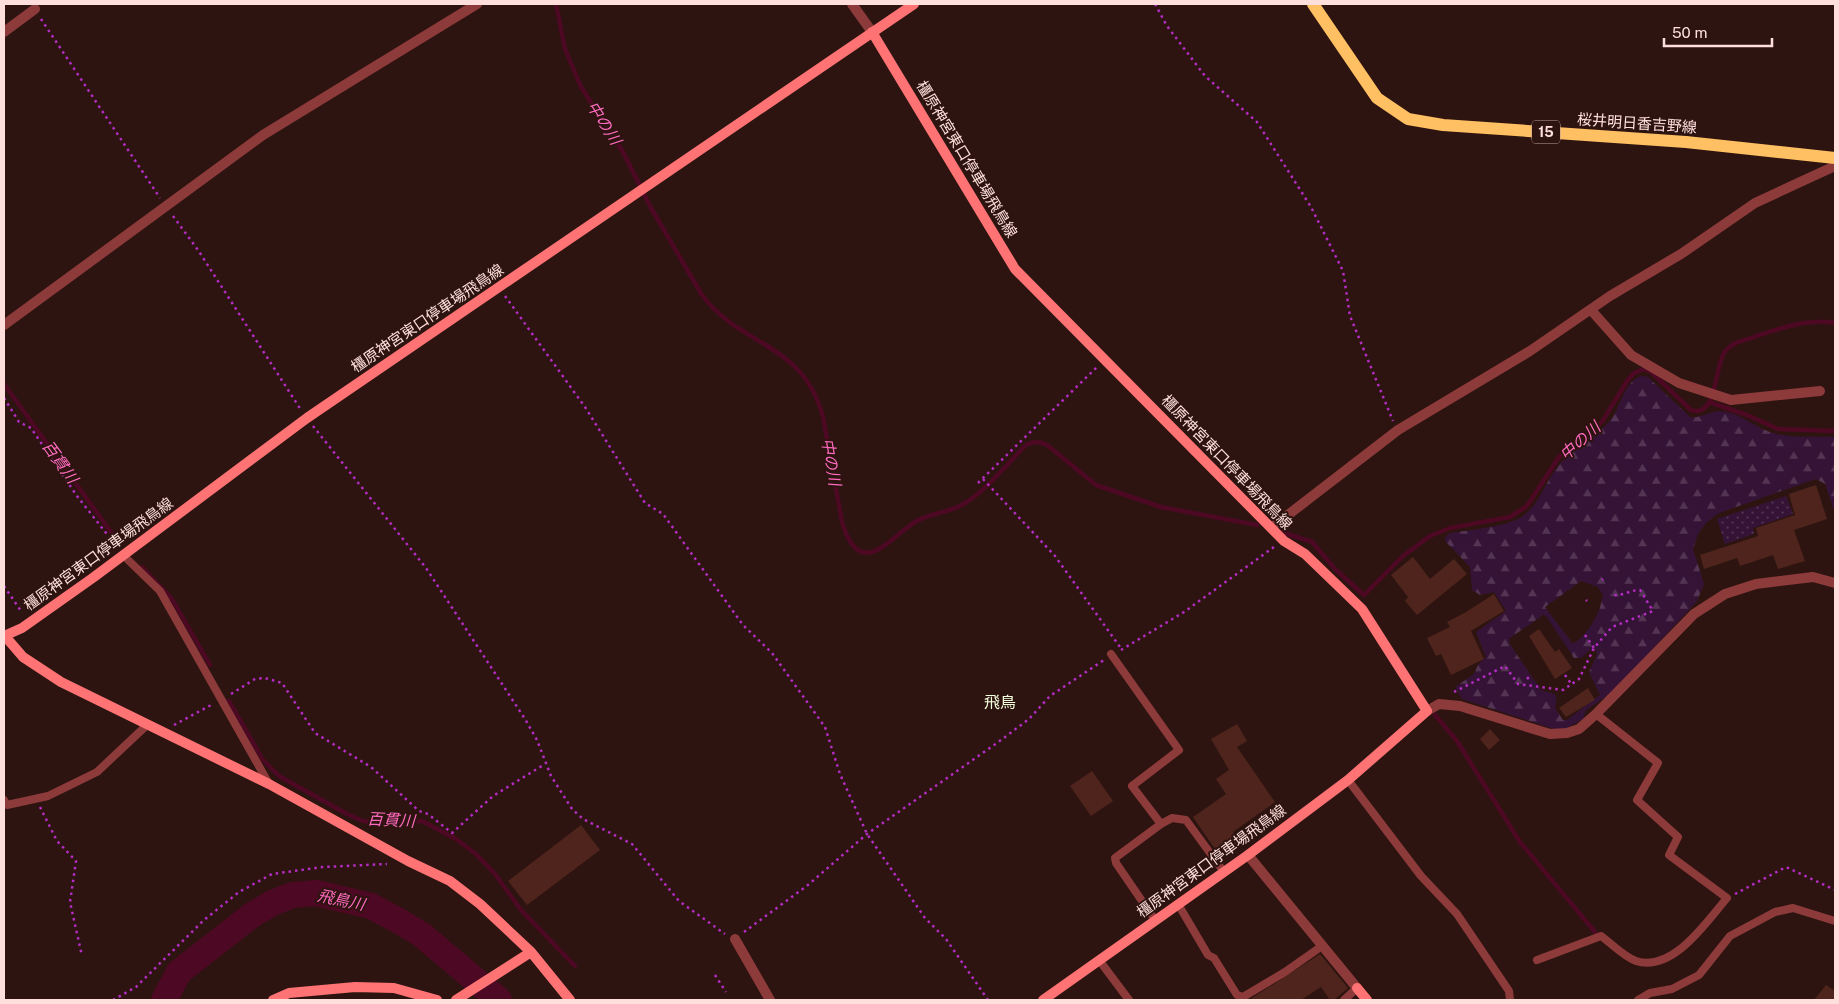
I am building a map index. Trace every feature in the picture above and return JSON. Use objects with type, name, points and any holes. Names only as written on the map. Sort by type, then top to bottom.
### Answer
[{"type":"main road","name":"橿原神宮東口停車場飛鳥線","points":[[4,635],[22,628],[307,418],[914,4]]},
{"type":"main road","name":"桜井明日香吉野線","points":[[1312,4],[1377,98],[1408,118],[1443,126],[1686,142],[1835,158]]},
{"type":"main road","name":"橿原神宮東口停車場飛鳥線","points":[[872,32],[1015,269],[1284,541],[1305,554],[1362,609],[1427,711],[1348,780],[1248,855],[1043,1000]]},
{"type":"main road","points":[[4,635],[23,657],[62,682],[269,784],[408,861],[450,881],[480,904],[531,952],[570,1000]]},
{"type":"main road","points":[[458,999],[531,952]]},
{"type":"main road","points":[[273,1000],[289,993],[355,987],[394,988],[437,1000]]},
{"type":"main road","points":[[1357,988],[1367,1000]]},
{"type":"street","points":[[4,325],[263,135],[477,4]]},
{"type":"street","points":[[852,4],[872,32]]},
{"type":"street","points":[[4,32],[35,9]]},
{"type":"street","points":[[1271,528],[1398,430],[1530,351],[1610,296],[1681,254],[1755,203],[1835,166]]},
{"type":"street","points":[[1591,310],[1631,355],[1679,383],[1731,400],[1820,391]]},
{"type":"street","points":[[1427,711],[1439,704],[1460,706],[1550,734],[1567,734],[1578,729],[1596,714],[1694,614],[1709,602],[1756,584],[1813,577],[1835,583]]},
{"type":"street","points":[[1248,855],[1357,988]]},
{"type":"street","points":[[735,939],[770,1000]]},
{"type":"lane","points":[[123,555],[160,591],[269,784]]},
{"type":"lane","points":[[1111,654],[1178,750],[1132,786],[1161,824]]},
{"type":"lane","points":[[1537,960],[1601,936],[1636,961],[1659,962],[1683,948],[1727,898],[1669,854],[1678,837],[1637,800],[1658,763],[1596,714]]},
{"type":"lane","points":[[4,800],[7,805],[48,796],[97,772],[147,725]]},
{"type":"lane","points":[[1348,780],[1421,876],[1457,914],[1509,991],[1510,1000]]},
{"type":"lane","points":[[1155,920],[1115,858],[1161,824],[1172,818],[1186,820],[1224,872]]},
{"type":"lane","points":[[1178,904],[1208,955],[1214,958],[1237,995],[1242,997],[1285,972],[1322,946]]},
{"type":"lane","points":[[1638,1000],[1650,993],[1672,989],[1699,975],[1730,936],[1775,912],[1793,908],[1835,920]]},
{"type":"lane","points":[[1099,960],[1129,1000]]},
{"type":"lane","points":[[1344,1000],[1357,988]]},
{"type":"path","points":[[1155,4],[1167,26],[1205,76],[1256,122],[1311,207],[1343,271],[1350,316],[1398,430]]},
{"type":"path","points":[[35,9],[166,208],[198,250],[276,374],[307,418],[426,568],[525,719],[537,740],[551,776],[572,809],[583,819],[632,844],[679,901],[721,932],[735,939],[808,884],[867,834],[1029,719],[1050,696],[1111,654],[1123,650],[1184,612],[1284,541]]},
{"type":"path","points":[[498,287],[585,407],[645,503],[663,514],[743,625],[772,653],[826,727],[840,774],[867,834],[924,918],[946,939],[988,1000]]},
{"type":"path","points":[[978,483],[1105,359]]},
{"type":"path","points":[[4,398],[19,422],[31,428],[77,496],[123,555]]},
{"type":"path","points":[[983,479],[1055,556],[1123,650]]},
{"type":"path","points":[[4,586],[21,611]]},
{"type":"path","points":[[1462,688],[1505,666],[1518,684],[1563,690],[1572,685],[1580,679],[1594,648],[1612,627],[1653,611],[1640,590],[1633,590],[1620,596],[1610,595]]},
{"type":"path","points":[[1585,635],[1594,648]]},
{"type":"path","points":[[1565,675],[1572,685]]},
{"type":"path","points":[[1527,679],[1530,676]]},
{"type":"path","points":[[161,732],[221,700],[255,679],[264,678],[282,683],[315,732],[371,767],[419,812],[428,814],[452,833],[493,796],[545,764]]},
{"type":"path","points":[[36,799],[57,840],[76,861],[70,902],[82,956]]},
{"type":"path","points":[[113,1000],[136,987],[204,920],[232,897],[272,874],[323,867],[368,866],[408,861]]},
{"type":"path","points":[[1727,898],[1786,867],[1835,890]]},
{"type":"path","points":[[714,975],[726,992]]},
{"type":"green space","points":[[1648,377],[1690,417],[1720,411],[1733,414],[1778,434],[1835,437],[1835,513],[1825,484],[1816,479],[1719,513],[1706,523],[1698,534],[1693,549],[1704,584],[1697,601],[1614,691],[1586,710],[1583,719],[1565,729],[1554,729],[1462,699],[1455,687],[1474,674],[1478,665],[1486,657],[1476,632],[1506,611],[1494,592],[1480,595],[1472,590],[1470,567],[1445,541],[1446,536],[1450,533],[1505,524],[1520,518],[1532,508],[1562,462],[1612,418],[1627,388],[1636,378]],"holes":[[[1581,581],[1598,587],[1603,595],[1593,622],[1579,640],[1573,644],[1545,607]],[[1543,615],[1546,616],[1574,658],[1581,658],[1590,650],[1596,650],[1597,654],[1589,672],[1600,695],[1567,720],[1563,720],[1555,708],[1556,696],[1541,690],[1509,643],[1510,638]]]},
{"type":"green space","points":[[1786,496],[1793,514],[1753,528],[1754,534],[1725,544],[1717,519]]},
{"type":"building","points":[[1816,485],[1827,519],[1794,530],[1805,561],[1778,569],[1773,555],[1740,566],[1737,558],[1704,569],[1700,555],[1758,536],[1756,528],[1795,515],[1789,494]]},
{"type":"building","points":[[1413,557],[1430,579],[1454,559],[1467,574],[1417,615],[1405,601],[1408,597],[1391,575]]},
{"type":"building","points":[[1494,594],[1504,611],[1471,631],[1484,659],[1451,675],[1441,654],[1436,656],[1427,638],[1450,627],[1447,622]]},
{"type":"building","points":[[1539,629],[1555,652],[1559,649],[1572,668],[1555,679],[1529,636]]},
{"type":"building","points":[[1588,688],[1595,700],[1566,717],[1559,708]]},
{"type":"building","points":[[1237,724],[1247,741],[1237,747],[1275,802],[1233,832],[1242,844],[1221,858],[1193,817],[1226,794],[1216,779],[1229,770],[1211,739]]},
{"type":"building","points":[[1490,729],[1500,740],[1489,750],[1480,739]]},
{"type":"building","points":[[1092,771],[1113,801],[1091,816],[1070,786]]},
{"type":"building","points":[[581,825],[600,850],[527,905],[508,881]]},
{"type":"building","points":[[1320,954],[1348,988],[1334,1000],[1330,1000],[1321,987],[1301,1000],[1249,1000]]},
{"type":"building","points":[[1826,985],[1835,991],[1835,1000],[1814,1000]]},
{"type":"waterway","name":"中の川","points":[[556,4],[565,49],[581,87],[623,152],[651,208],[702,295],[735,326],[786,359],[801,373],[814,392],[823,417],[842,522],[849,540],[857,550],[866,553],[875,551],[920,519],[962,505],[988,485],[1026,445],[1037,442],[1047,445],[1096,485],[1161,507],[1257,525]]},
{"type":"waterway","name":"中の川","points":[[1282,532],[1312,542],[1336,570],[1364,595],[1403,556],[1430,536],[1450,528],[1510,517],[1527,506],[1559,457],[1602,422],[1634,373],[1644,369],[1651,372],[1691,410],[1699,411],[1710,401],[1720,362],[1726,350],[1731,346],[1774,330],[1799,324],[1811,322],[1835,323]]},
{"type":"waterway","name":"百貫川","points":[[4,384],[116,539]]},
{"type":"waterway","points":[[1709,402],[1747,415],[1778,429],[1835,431]]},
{"type":"waterway","name":"百貫川","points":[[142,567],[172,599],[210,665]]},
{"type":"waterway","name":"百貫川","points":[[229,701],[263,760],[279,776],[363,821],[378,823],[422,821],[456,839],[476,854],[495,874],[521,910],[575,966]]},
{"type":"waterway","points":[[1435,715],[1457,741],[1520,842],[1595,932]]},
{"type":"waterway","name":"飛鳥川","points":[[164,1000],[179,972],[252,915],[272,903],[293,895],[316,893],[371,906],[399,921],[422,935],[499,1000]]},
{"type":"district","name":"飛鳥","points":[[1000,702]]}]
